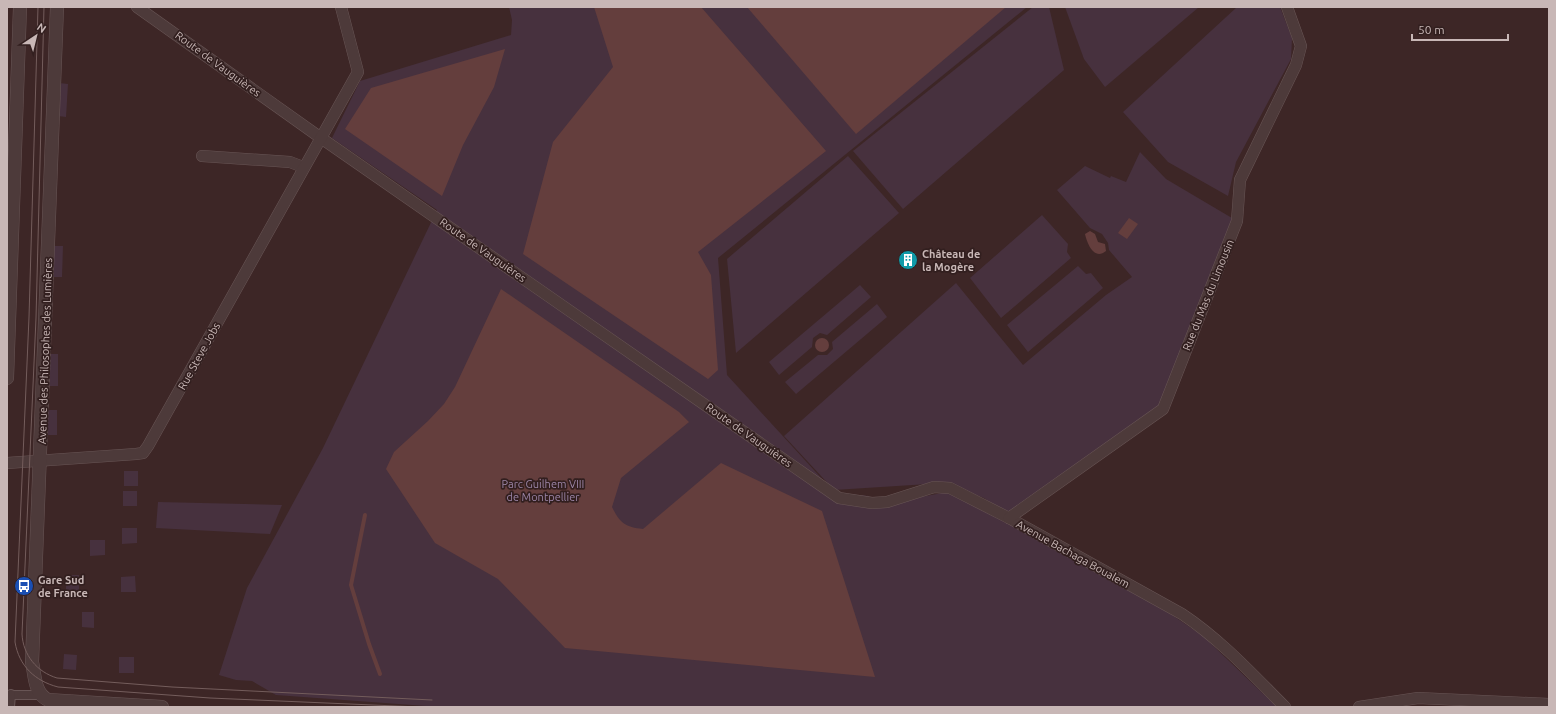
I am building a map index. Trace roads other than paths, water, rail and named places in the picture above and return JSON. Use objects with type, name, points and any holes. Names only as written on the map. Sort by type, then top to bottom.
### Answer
[{"type":"street","points":[[7,378],[20,7]]},
{"type":"street","name":"Avenue des Philosophes des Lumières","points":[[40,695],[37,688],[32,662],[41,461],[57,7]]},
{"type":"street","name":"Route de Vauguières","points":[[137,7],[321,138],[830,492]]},
{"type":"street","name":"Rue Steve Jobs","points":[[7,463],[143,453],[195,364],[358,72],[341,7]]},
{"type":"street","name":"Rue du Mas du Limousin","points":[[1009,518],[1163,409],[1237,221],[1240,180],[1296,65],[1301,46],[1287,7]]},
{"type":"street","points":[[202,156],[290,162],[304,167]]},
{"type":"street","name":"Avenue Bachaga Boualem","points":[[830,492],[840,498],[872,503],[887,502],[934,487],[943,486],[958,492],[1009,518],[1175,610],[1199,625],[1234,655],[1285,707]]},
{"type":"street","points":[[10,707],[9,694],[40,695],[48,700],[58,701],[162,707]]},
{"type":"street","points":[[1359,707],[1418,698],[1549,704]]},
{"type":"waterway","points":[[365,515],[351,585],[380,674]]},
{"type":"tram line","points":[[38,7],[29,317],[15,642],[20,658],[24,665],[35,676],[42,681],[58,687],[210,698],[419,707]]},
{"type":"tram line","points":[[44,7],[36,318],[22,634],[28,656],[43,672],[57,678],[172,687],[432,700]]},
{"type":"place","name":"Château de la Mogère","points":[[908,260]]},
{"type":"place","name":"Gare Sud de France","points":[[24,586]]},
{"type":"park label","name":"Parc Guilhem VIII de Montpellier","points":[[543,490]]}]
